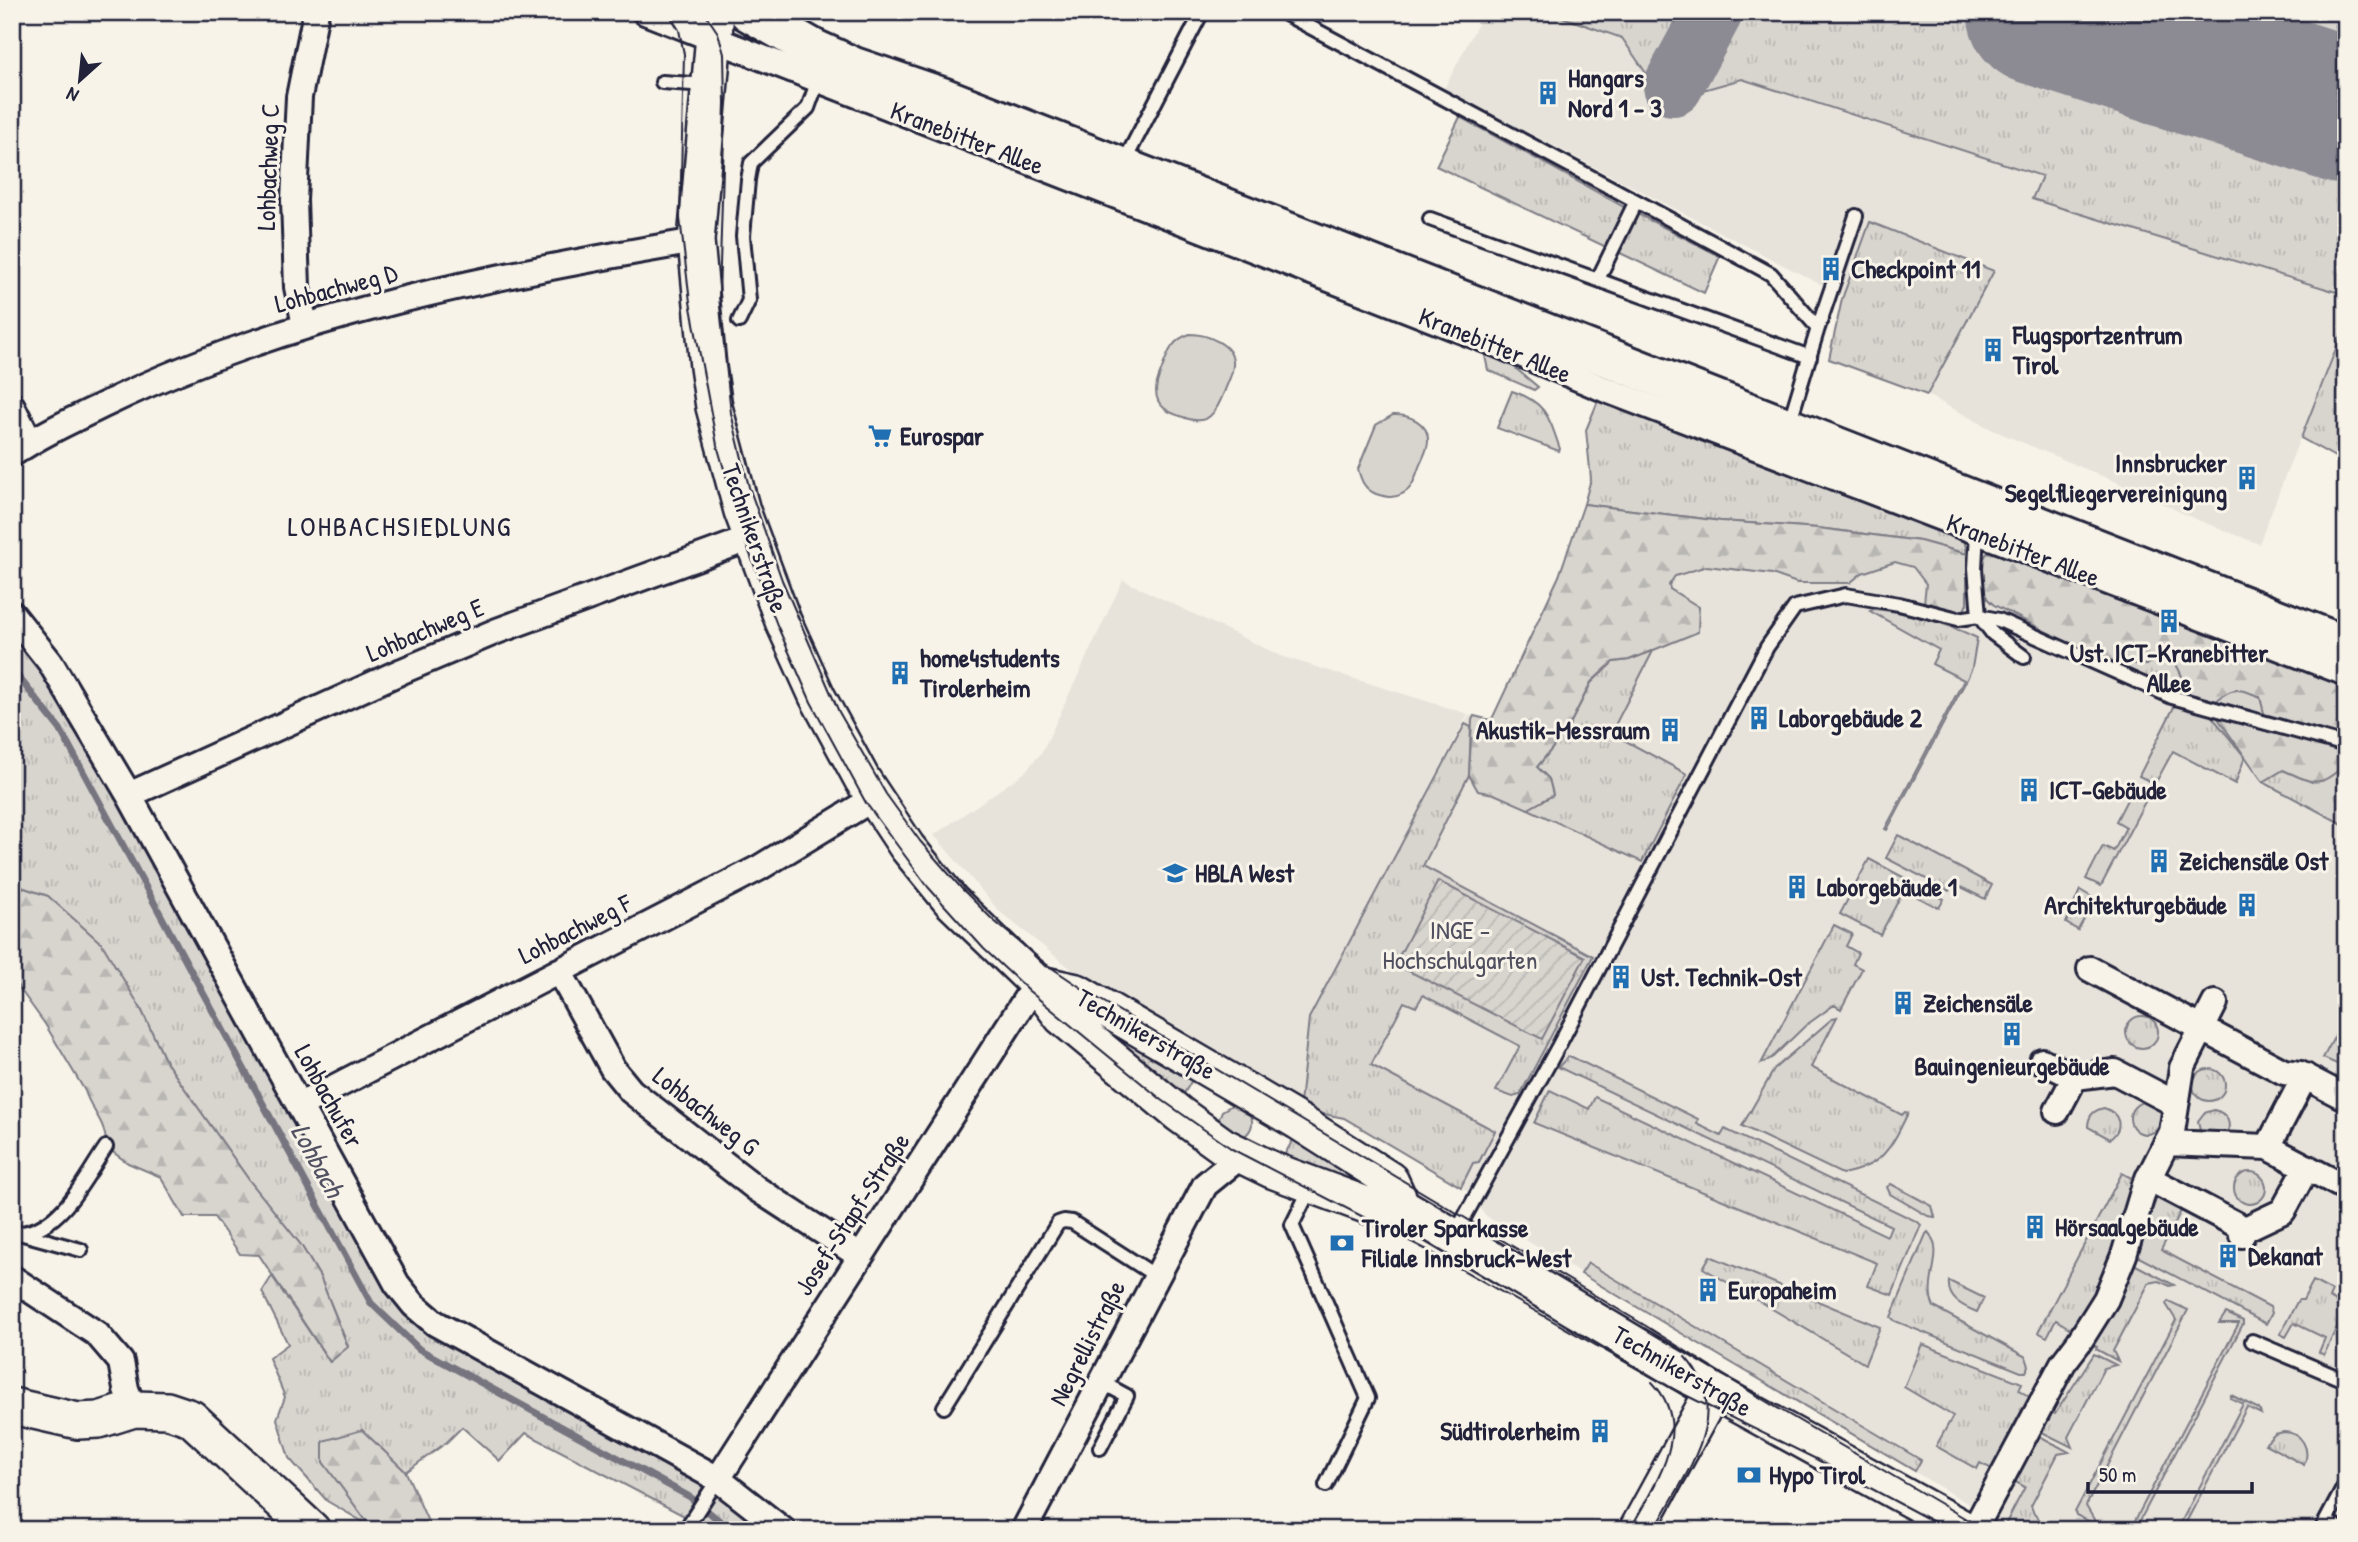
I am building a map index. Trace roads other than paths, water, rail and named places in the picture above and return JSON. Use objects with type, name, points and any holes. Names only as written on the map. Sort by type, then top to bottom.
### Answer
[{"type":"main road","name":"Kranebitter Allee","points":[[749,12],[854,67],[911,86],[1122,167],[2346,646]]},
{"type":"main road","name":"Kranebitter Allee","points":[[795,12],[911,86]]},
{"type":"street","name":"Lohbachweg C","points":[[305,325],[297,287],[294,200],[299,97],[316,12]]},
{"type":"street","name":"Kranebitter Allee","points":[[645,12],[715,26],[818,80],[1470,334],[1604,389],[2346,673]]},
{"type":"street","name":"Technikerstraße","points":[[715,26],[696,241],[714,407],[732,481],[783,621],[808,679],[874,798],[907,847],[951,901],[1036,983],[1062,1017],[1227,1142],[1272,1170],[1374,1208],[1402,1206]]},
{"type":"street","name":"Lohbachweg D","points":[[21,448],[169,373],[305,325],[479,282],[696,241]]},
{"type":"street","points":[[12,406],[21,448]]},
{"type":"street","name":"Lohbachweg E","points":[[129,795],[402,671],[497,631],[751,538]]},
{"type":"street","name":"Lohbachufer","points":[[12,614],[50,662],[129,795],[397,1284],[414,1305],[435,1323],[713,1486],[782,1530]]},
{"type":"street","name":"Lohbachweg F","points":[[300,1105],[759,868],[874,798]]},
{"type":"street","points":[[2090,969],[2284,1072],[2298,1073],[2346,1098]]},
{"type":"street","name":"Lohbachweg G","points":[[559,971],[612,1069],[631,1091],[757,1189],[860,1256]]},
{"type":"street","name":"Technikerstraße","points":[[1036,983],[1077,992],[1299,1122],[1390,1180],[1402,1206],[1713,1391],[1966,1530]]},
{"type":"street","name":"Josef-Stapf-Straße","points":[[713,1486],[1036,983]]},
{"type":"street","points":[[1974,1530],[2033,1430],[2063,1363],[2106,1299],[2124,1255],[2148,1178],[2172,1132],[2182,1068],[2216,1003]]},
{"type":"street","points":[[2042,1061],[2075,1077],[2115,1072],[2176,1104]]},
{"type":"street","points":[[2267,1147],[2305,1076]]},
{"type":"street","points":[[2057,1111],[2075,1077]]},
{"type":"street","name":"Technikerstraße","points":[[1227,1142],[1209,1111],[1213,1103],[1219,1096],[1237,1091],[1251,1095]]},
{"type":"street","points":[[1227,1142],[1259,1139],[1266,1123],[1262,1105],[1251,1095]]},
{"type":"street","name":"Negrellistraße","points":[[1024,1530],[1227,1142]]},
{"type":"street","name":"Negrellistraße","points":[[1205,1185],[1227,1142]]},
{"type":"street","points":[[2166,1143],[2267,1147],[2346,1188]]},
{"type":"street","points":[[2148,1178],[2244,1232],[2287,1213],[2306,1167]]},
{"type":"street","points":[[12,1278],[97,1334],[121,1362],[126,1389],[134,1409]]},
{"type":"street","points":[[1637,1530],[1713,1391]]},
{"type":"street","points":[[12,1406],[78,1421],[99,1420],[134,1409],[167,1410],[191,1418],[312,1530]]},
{"type":"lane","points":[[684,12],[715,26]]},
{"type":"lane","points":[[1122,167],[1202,12]]},
{"type":"lane","points":[[1282,12],[1771,274],[1818,328]]},
{"type":"lane","points":[[739,321],[749,300],[743,236],[751,163],[808,108],[818,80]]},
{"type":"lane","points":[[663,82],[709,86]]},
{"type":"lane","points":[[1598,279],[1636,201]]},
{"type":"lane","points":[[1788,428],[1856,216]]},
{"type":"lane","points":[[1430,219],[1810,357]]},
{"type":"lane","points":[[1977,532],[1975,568],[1979,616],[1993,634],[2024,657]]},
{"type":"lane","points":[[1453,1237],[1559,1045],[1767,647],[1795,607],[1846,595],[1899,604],[1958,619],[1979,616],[1999,620],[2172,697],[2346,745]]},
{"type":"lane","points":[[17,1232],[37,1231],[58,1215],[106,1147]]},
{"type":"lane","points":[[1313,1184],[1292,1225],[1368,1398],[1326,1485]]},
{"type":"lane","points":[[944,1407],[1058,1223],[1072,1222],[1156,1276]]},
{"type":"lane","points":[[17,1232],[81,1250]]},
{"type":"lane","points":[[2252,1341],[2346,1381]]},
{"type":"lane","points":[[1100,1448],[1127,1396],[1101,1382]]},
{"type":"lane","points":[[2344,1530],[2323,1525],[2346,1483]]},
{"type":"lane","points":[[687,1527],[713,1486]]},
{"type":"waterway","name":"Lohbach","points":[[12,669],[60,729],[371,1303],[419,1349],[690,1497],[731,1530]]},
{"type":"tram line","points":[[668,12],[679,30],[684,54],[680,218],[690,302],[717,445],[745,541],[777,625],[811,702],[866,803],[928,887],[984,949],[1029,991],[1162,1100],[1232,1149],[1431,1252],[1671,1388],[1814,1458],[1949,1530]]},
{"type":"tram line","points":[[704,12],[718,33],[724,54],[719,297],[731,413],[749,487],[782,580],[839,712],[886,794],[920,841],[993,920],[1046,964],[1089,993],[1646,1326],[1757,1396],[1985,1530]]},
{"type":"tram line","points":[[1655,1530],[1691,1466],[1706,1422],[1706,1400],[1700,1379],[1685,1357]]},
{"type":"tram line","points":[[1630,1530],[1659,1475],[1671,1437],[1671,1418],[1665,1400],[1652,1382]]},
{"type":"place","name":"Hangars Nord 1 - 3","points":[[1548,93]]},
{"type":"place","name":"Checkpoint 11","points":[[1831,269]]},
{"type":"place","name":"Flugsportzentrum Tirol","points":[[1993,350]]},
{"type":"place","name":"Eurospar","points":[[880,436]]},
{"type":"place","name":"Innsbrucker Segelfliegervereinigung","points":[[2247,478]]},
{"type":"place","name":"Ust. ICT-Kranebitter Allee","points":[[2169,621]]},
{"type":"place","name":"home4students Tirolerheim","points":[[900,673]]},
{"type":"place","name":"Laborgebäude 2","points":[[1759,718]]},
{"type":"place","name":"Akustik-Messraum","points":[[1670,730]]},
{"type":"place","name":"ICT-Gebäude","points":[[2029,790]]},
{"type":"place","name":"Zeichensäle Ost","points":[[2159,861]]},
{"type":"place","name":"HBLA West","points":[[1175,873]]},
{"type":"place","name":"Laborgebäude 1","points":[[1797,887]]},
{"type":"place","name":"Architekturgebäude","points":[[2247,905]]},
{"type":"place","name":"Ust. Technik-Ost","points":[[1621,977]]},
{"type":"place","name":"Zeichensäle","points":[[1903,1003]]},
{"type":"place","name":"Bauingenieurgebäude","points":[[2012,1034]]},
{"type":"place","name":"Hörsaalgebäude","points":[[2035,1227]]},
{"type":"place","name":"Tiroler Sparkasse Filiale Innsbruck-West","points":[[1342,1243]]},
{"type":"place","name":"Dekanat","points":[[2228,1256]]},
{"type":"place","name":"Europaheim","points":[[1708,1290]]},
{"type":"place","name":"Südtirolerheim","points":[[1600,1431]]},
{"type":"place","name":"Hypo Tirol","points":[[1749,1475]]},
{"type":"district","name":"LOHBACHSIEDLUNG","points":[[400,526]]},
{"type":"park label","name":"INGE - Hochschulgarten","points":[[1460,945]]}]
